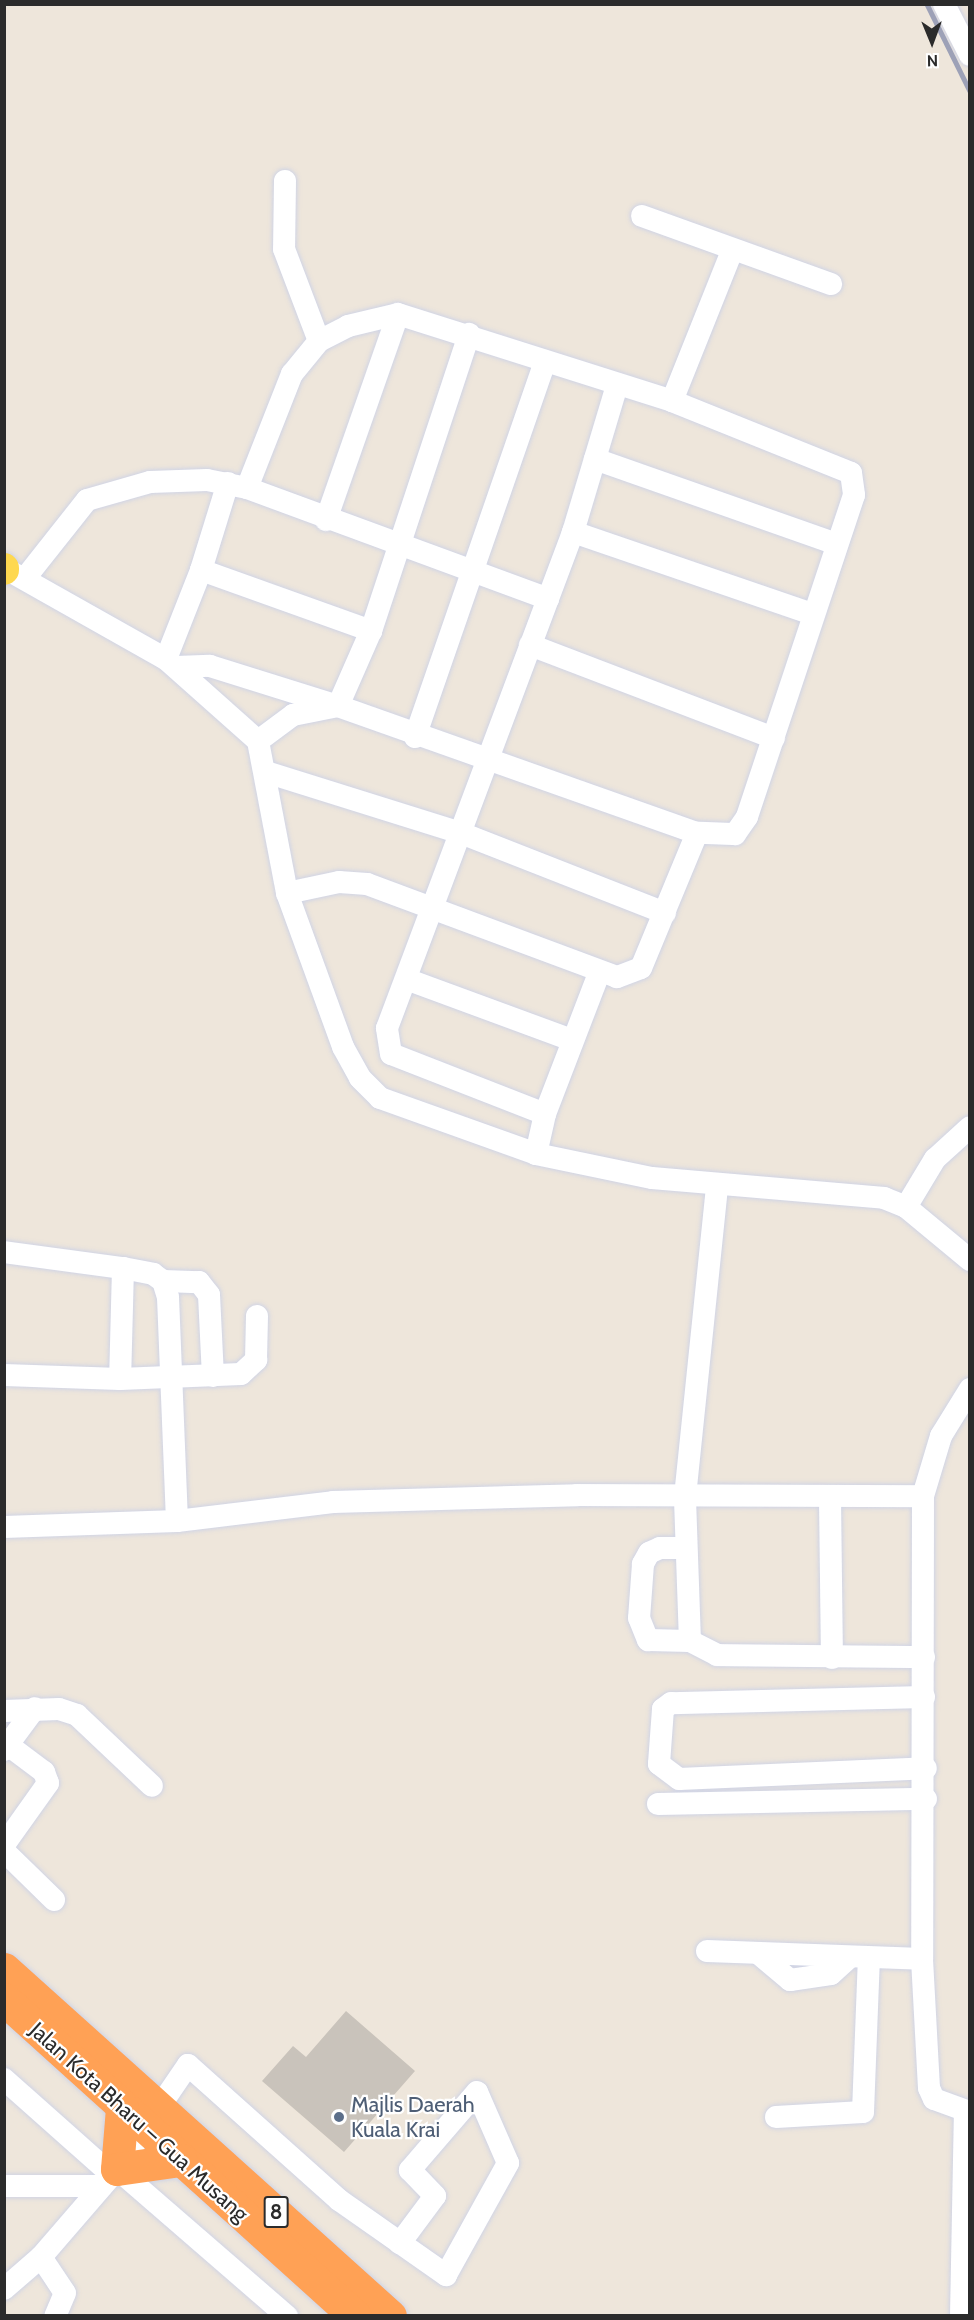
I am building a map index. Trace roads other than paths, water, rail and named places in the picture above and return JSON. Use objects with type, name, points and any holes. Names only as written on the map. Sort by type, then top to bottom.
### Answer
[{"type":"highway","name":"Jalan Kota Bharu – Gua Musang","points":[[4,1969],[143,2116],[180,2160],[355,2316]]},
{"type":"highway","name":"Jalan Kota Bharu – Gua Musang","points":[[4,1999],[143,2116],[390,2316]]},
{"type":"highway","points":[[110,2177],[143,2116]]},
{"type":"highway","points":[[110,2177],[180,2160]]},
{"type":"street","points":[[944,4],[969,55]]},
{"type":"street","points":[[285,181],[284,249],[319,341]]},
{"type":"street","points":[[642,216],[732,251],[831,284]]},
{"type":"street","points":[[672,401],[732,251]]},
{"type":"street","points":[[326,519],[398,314]]},
{"type":"street","points":[[398,314],[469,334],[544,362],[672,401],[851,473],[854,495],[774,738],[742,829],[726,837],[697,833],[415,737],[338,706],[210,666],[171,663],[201,570],[238,485],[292,374],[319,341],[348,326],[398,314]]},
{"type":"street","points":[[338,706],[371,631],[469,334]]},
{"type":"street","points":[[415,737],[544,362]]},
{"type":"street","points":[[545,1114],[391,1054],[387,1028],[573,532],[617,386]]},
{"type":"street","points":[[595,459],[837,544]]},
{"type":"street","points":[[548,599],[398,547],[238,485],[150,482],[111,489],[87,500],[65,523],[10,571],[171,663],[258,741],[266,772],[287,893],[343,1047],[360,1078],[380,1098],[402,1109],[536,1154],[717,1187],[862,1194],[906,1207],[969,1260]]},
{"type":"street","points":[[573,532],[813,614]]},
{"type":"street","points":[[201,570],[371,631]]},
{"type":"street","points":[[530,645],[774,738]]},
{"type":"street","points":[[258,741],[293,715],[338,706]]},
{"type":"street","points":[[266,772],[461,833],[665,913]]},
{"type":"street","points":[[287,893],[339,882],[367,884],[599,973],[617,977],[641,968],[697,833]]},
{"type":"street","points":[[536,1154],[545,1114],[599,973]]},
{"type":"street","points":[[406,979],[572,1040]]},
{"type":"street","points":[[906,1207],[935,1159],[969,1126]]},
{"type":"street","points":[[690,1641],[685,1499],[717,1187]]},
{"type":"street","points":[[4,1252],[123,1268],[163,1281],[199,1282],[209,1294],[213,1376]]},
{"type":"street","points":[[120,1379],[123,1268]]},
{"type":"street","points":[[163,1281],[171,1379],[177,1521]]},
{"type":"street","points":[[4,1375],[171,1379],[250,1371],[256,1360],[257,1316]]},
{"type":"street","points":[[961,2316],[967,2112],[934,2099],[929,2088],[922,1959],[926,1799],[923,1496],[941,1436],[969,1389]]},
{"type":"street","points":[[4,1527],[177,1521],[333,1502],[577,1495],[685,1499],[923,1496]]},
{"type":"street","points":[[830,1497],[832,1658]]},
{"type":"street","points":[[685,1548],[660,1548],[649,1554],[643,1564],[639,1618],[648,1640],[690,1641],[717,1655],[832,1658],[924,1657]]},
{"type":"street","points":[[924,1697],[671,1703],[663,1709],[659,1764],[679,1779],[926,1768]]},
{"type":"street","points":[[4,1712],[35,1708],[77,1714],[152,1786]]},
{"type":"street","points":[[4,1845],[48,1784],[44,1772],[6,1747],[35,1708]]},
{"type":"street","points":[[658,1803],[926,1799]]},
{"type":"street","points":[[4,1851],[54,1900]]},
{"type":"street","points":[[707,1951],[758,1953],[790,1980],[831,1974],[859,1959],[922,1959]]},
{"type":"street","points":[[776,2117],[863,2112],[859,1959]]},
{"type":"street","points":[[143,2116],[188,2065],[339,2200],[400,2243],[446,2275],[508,2163],[477,2092],[410,2170],[435,2196],[400,2243]]},
{"type":"street","points":[[4,2079],[110,2177],[287,2316]]},
{"type":"street","points":[[4,2186],[110,2177]]},
{"type":"street","points":[[4,2289],[41,2257],[110,2177]]},
{"type":"street","points":[[41,2257],[65,2294],[55,2316]]},
{"type":"railway","points":[[927,4],[970,91]]},
{"type":"place","name":"Majlis Daerah Kuala Krai","points":[[339,2117]]}]
